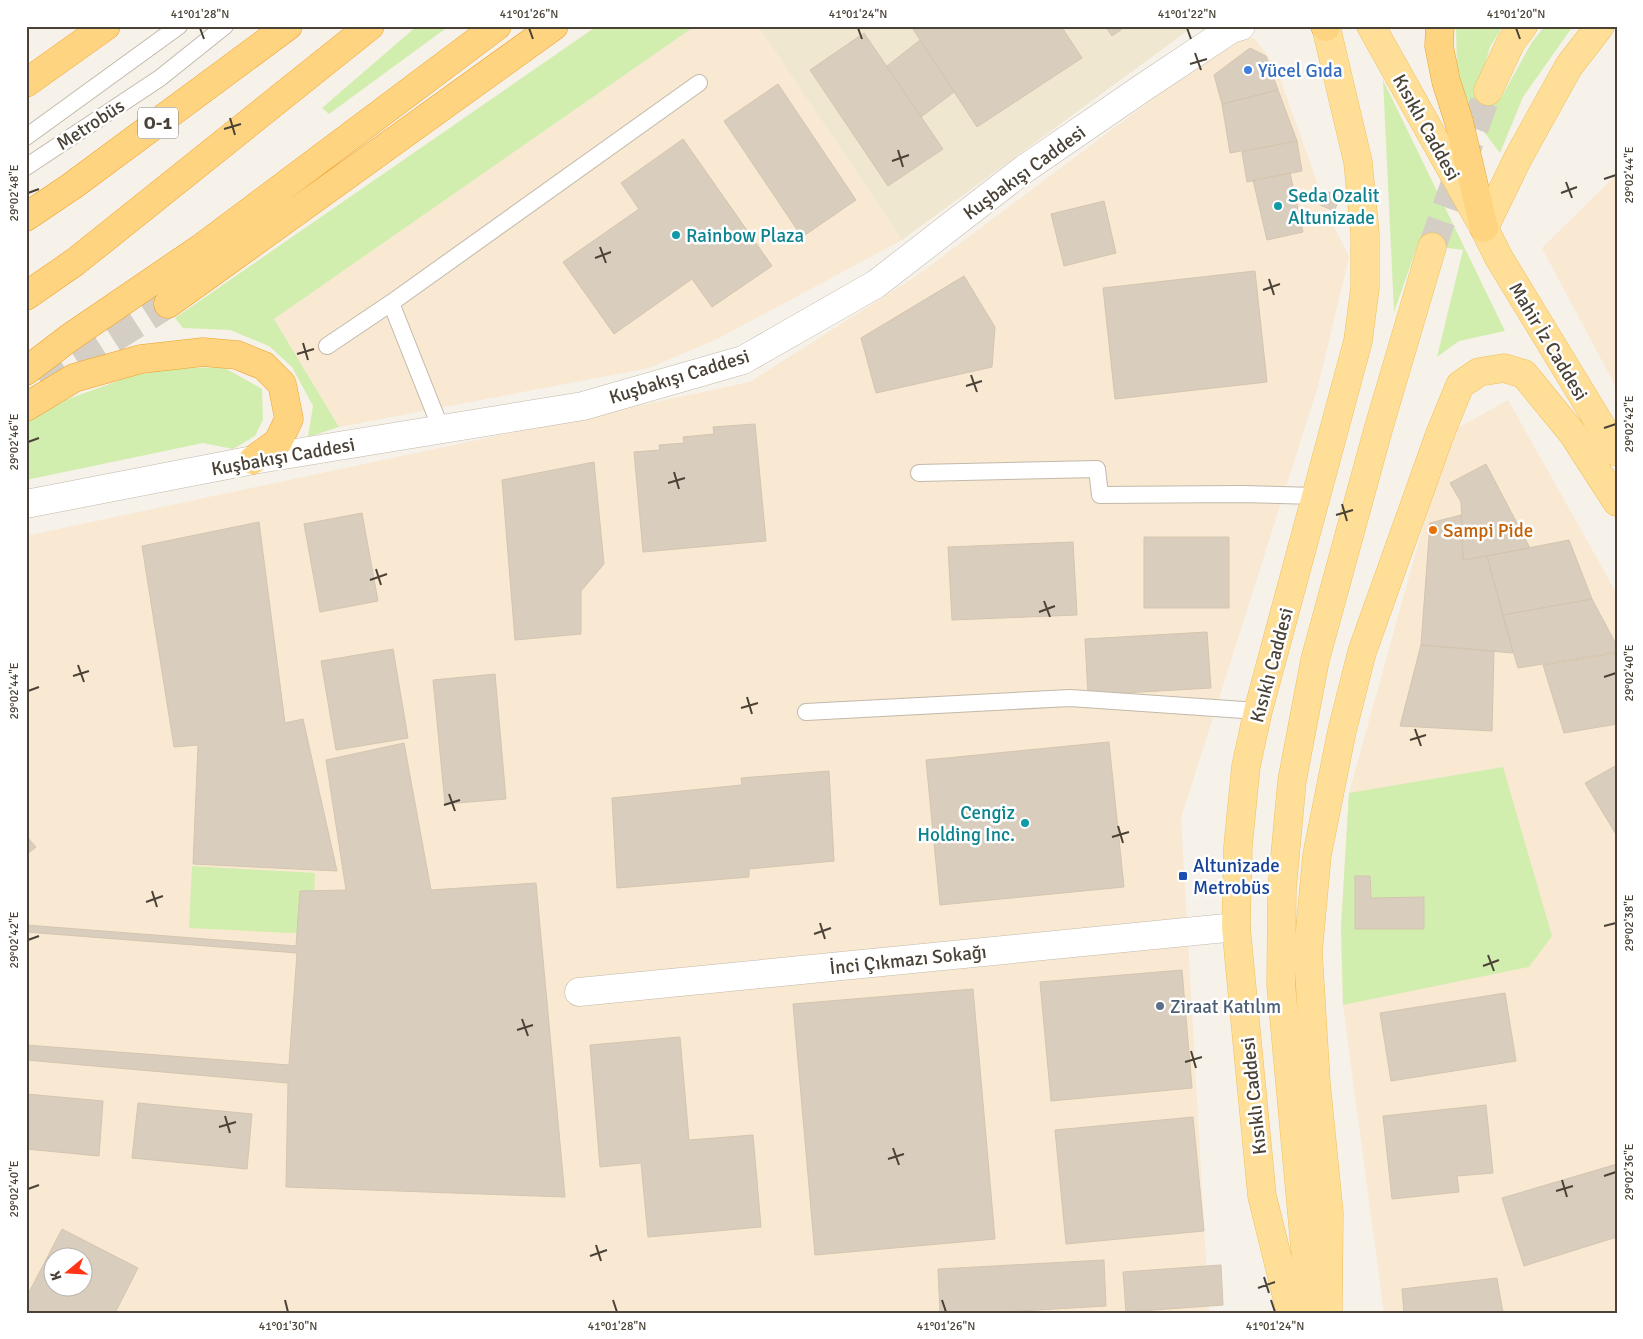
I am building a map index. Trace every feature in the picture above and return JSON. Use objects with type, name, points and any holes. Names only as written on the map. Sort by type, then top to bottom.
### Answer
[{"type":"highway","points":[[26,84],[106,26]]},
{"type":"highway","name":"O-1","points":[[26,217],[72,186],[288,26]]},
{"type":"highway","points":[[26,296],[75,262],[370,26]]},
{"type":"highway","points":[[26,371],[69,338],[201,248],[498,26]]},
{"type":"highway","points":[[168,304],[554,26]]},
{"type":"highway","points":[[1440,26],[1439,46],[1446,81],[1459,122],[1484,228]]},
{"type":"highway","points":[[26,407],[74,378],[141,359],[203,352],[237,356],[264,366],[282,384],[288,419],[278,442],[254,460]]},
{"type":"main road","name":"Kısıklı Caddesi","points":[[1371,26],[1484,228]]},
{"type":"main road","points":[[1488,91],[1511,42],[1522,26]]},
{"type":"main road","points":[[1484,228],[1518,158],[1569,66],[1600,26]]},
{"type":"main road","name":"Kısıklı Caddesi","points":[[1291,1313],[1262,1196],[1236,927],[1239,837],[1246,766],[1258,711],[1358,341],[1365,288],[1365,234],[1358,162],[1324,27]]},
{"type":"main road","name":"Mahir İz Caddesi","points":[[1484,228],[1499,258],[1617,452]]},
{"type":"main road","points":[[1311,1313],[1281,985],[1282,889],[1292,781],[1316,660],[1378,430],[1432,247]]},
{"type":"main road","points":[[1328,1313],[1329,1213],[1316,1083],[1308,952],[1317,855],[1342,731],[1362,652],[1440,434],[1460,385],[1479,372],[1504,368],[1524,374],[1573,434],[1617,502]]},
{"type":"street","name":"Kuşbakışı Caddesi","points":[[26,504],[254,460],[583,406],[743,360],[876,284],[1022,170],[1214,40],[1231,29],[1241,26]]},
{"type":"street","name":"İnci Çıkmazı Sokağı","points":[[579,992],[1236,927]]},
{"type":"lane","name":"Metrobüs","points":[[26,138],[178,26]]},
{"type":"lane","name":"Metrobüs","points":[[26,167],[160,78],[225,26]]},
{"type":"lane","points":[[327,346],[391,303],[699,83]]},
{"type":"lane","points":[[391,303],[441,429]]},
{"type":"lane","points":[[919,472],[1097,469],[1100,495],[1241,494],[1316,496]]},
{"type":"lane","points":[[806,712],[1070,698],[1258,711]]},
{"type":"shaded area","points":[[695,26],[758,26],[902,240],[717,339],[649,368],[339,427],[274,319]]},
{"type":"shaded area","points":[[758,26],[1194,26],[902,240]]},
{"type":"shaded area","points":[[1254,38],[1276,67],[1330,219],[1349,257],[1318,386],[1181,818],[1209,1313],[26,1313],[26,536],[750,382],[918,275],[1233,39]]},
{"type":"shaded area","points":[[1617,174],[1617,389],[1542,248]]},
{"type":"shaded area","points":[[1508,400],[1617,594],[1617,1313],[1384,1313],[1343,1005],[1341,927],[1349,793],[1449,433]]},
{"type":"green space","points":[[417,26],[449,26],[329,114],[322,108]]},
{"type":"green space","points":[[597,26],[695,26],[274,319],[339,427],[308,437],[313,406],[292,367],[269,346],[230,330],[183,328],[175,318]]},
{"type":"green space","points":[[1456,26],[1503,26],[1490,47],[1478,87],[1501,98],[1532,42],[1545,26],[1573,26],[1523,97],[1500,153],[1474,119],[1457,71]]},
{"type":"green space","points":[[1383,80],[1505,331],[1459,341],[1437,357],[1463,250],[1418,244],[1394,312]]},
{"type":"green space","points":[[223,367],[262,389],[263,420],[255,436],[233,449],[203,443],[26,480],[26,422],[68,399],[151,369]]},
{"type":"green space","points":[[1503,767],[1552,936],[1529,967],[1343,1005],[1341,927],[1349,793]]},
{"type":"green space","points":[[192,866],[315,873],[312,934],[189,928]]},
{"type":"building","points":[[911,26],[1061,26],[1082,58],[977,127]]},
{"type":"building","points":[[1105,26],[1126,26],[1112,36]]},
{"type":"building","points":[[864,33],[943,149],[888,186],[810,70]]},
{"type":"building","points":[[920,40],[954,92],[921,117],[887,66]]},
{"type":"building","points":[[1250,48],[1266,56],[1278,90],[1222,104],[1214,75]]},
{"type":"building","points":[[778,84],[856,200],[802,237],[724,121]]},
{"type":"building","points":[[1278,90],[1297,141],[1230,153],[1222,104]]},
{"type":"building","name":"Rainbow Plaza","points":[[683,139],[772,266],[712,307],[692,279],[614,334],[563,262],[639,209],[621,183]]},
{"type":"building","points":[[1297,141],[1302,171],[1247,182],[1242,152]]},
{"type":"building","name":"Seda Ozalit Altunizade","points":[[1290,173],[1303,232],[1267,240],[1253,180]]},
{"type":"building","points":[[1326,191],[1341,197],[1334,211],[1320,205]]},
{"type":"building","points":[[1104,201],[1116,253],[1064,266],[1051,214]]},
{"type":"building","points":[[1255,271],[1267,382],[1115,399],[1103,288]]},
{"type":"building","points":[[964,276],[995,327],[992,367],[876,393],[861,338]]},
{"type":"building","points":[[755,424],[766,541],[643,552],[634,452],[660,450],[659,445],[684,443],[683,437],[714,434],[713,427]]},
{"type":"building","points":[[594,462],[604,564],[581,591],[581,634],[515,640],[502,480]]},
{"type":"building","points":[[1486,464],[1530,548],[1463,560],[1461,502],[1450,483]]},
{"type":"building","points":[[362,513],[378,601],[320,612],[304,524]]},
{"type":"building","points":[[1461,515],[1463,560],[1487,556],[1513,653],[1421,645],[1430,523]]},
{"type":"building","points":[[259,522],[285,723],[303,719],[337,871],[193,864],[198,745],[174,747],[142,546]]},
{"type":"building","points":[[1144,537],[1229,537],[1229,608],[1144,608]]},
{"type":"building","points":[[1569,540],[1592,599],[1503,615],[1487,556]]},
{"type":"building","points":[[1073,542],[1077,615],[952,620],[948,547]]},
{"type":"building","points":[[1592,599],[1617,646],[1617,652],[1518,668],[1503,615]]},
{"type":"building","points":[[1207,632],[1211,688],[1088,695],[1085,639]]},
{"type":"building","points":[[1421,645],[1494,651],[1492,731],[1400,726]]},
{"type":"building","points":[[393,649],[408,738],[336,750],[321,661]]},
{"type":"building","points":[[1617,653],[1617,724],[1564,733],[1543,665]]},
{"type":"building","points":[[495,674],[506,799],[445,804],[433,680]]},
{"type":"building","name":"Cengiz Holding Inc.","points":[[1109,742],[1124,887],[940,905],[926,760]]},
{"type":"building","points":[[404,743],[431,890],[536,883],[565,1197],[286,1187],[288,1083],[26,1060],[26,925],[296,946],[300,891],[346,890],[326,760]]},
{"type":"building","points":[[1617,765],[1617,836],[1585,783]]},
{"type":"building","points":[[829,771],[834,861],[749,869],[749,877],[617,888],[612,798],[742,785],[741,778]]},
{"type":"building","points":[[26,836],[36,847],[26,855]]},
{"type":"building","points":[[1355,876],[1370,876],[1371,898],[1424,897],[1424,929],[1355,929]]},
{"type":"building","points":[[26,932],[297,953],[289,1065],[26,1045]]},
{"type":"building","points":[[1182,970],[1192,1088],[1051,1101],[1040,982]]},
{"type":"building","points":[[973,989],[995,1239],[815,1255],[793,1004]]},
{"type":"building","points":[[1505,993],[1516,1061],[1391,1081],[1380,1013]]},
{"type":"building","points":[[680,1037],[689,1140],[753,1135],[761,1227],[648,1237],[641,1163],[600,1167],[590,1045]]},
{"type":"building","points":[[26,1094],[103,1101],[99,1156],[26,1149]]},
{"type":"building","points":[[138,1103],[252,1114],[247,1169],[132,1158]]},
{"type":"building","points":[[1486,1105],[1493,1173],[1457,1176],[1459,1192],[1392,1199],[1383,1116]]},
{"type":"building","points":[[1193,1117],[1204,1231],[1066,1244],[1055,1130]]},
{"type":"building","points":[[1617,1164],[1617,1237],[1524,1266],[1502,1198]]},
{"type":"building","points":[[62,1229],[138,1268],[115,1313],[26,1313],[26,1298],[42,1267],[42,1296],[92,1296],[92,1246],[53,1246]]},
{"type":"building","points":[[1104,1260],[1106,1306],[987,1313],[940,1313],[938,1269]]},
{"type":"building","points":[[1221,1265],[1223,1305],[1126,1312],[1123,1272]]},
{"type":"building","points":[[1497,1278],[1503,1313],[1404,1313],[1402,1289]]},
{"type":"tunnel","points":[[1432,247],[1488,91]]},
{"type":"tunnel","points":[[42,384],[168,304]]},
{"type":"place","name":"Yücel Gıda","points":[[1248,70]]},
{"type":"place","name":"Seda Ozalit Altunizade","points":[[1278,206]]},
{"type":"place","name":"Rainbow Plaza","points":[[676,235]]},
{"type":"place","name":"Sampi Pide","points":[[1433,530]]},
{"type":"place","name":"Cengiz Holding Inc.","points":[[1025,823]]},
{"type":"place","name":"Altunizade Metrobüs","points":[[1183,876]]},
{"type":"place","name":"Ziraat Katılım","points":[[1160,1006]]}]
